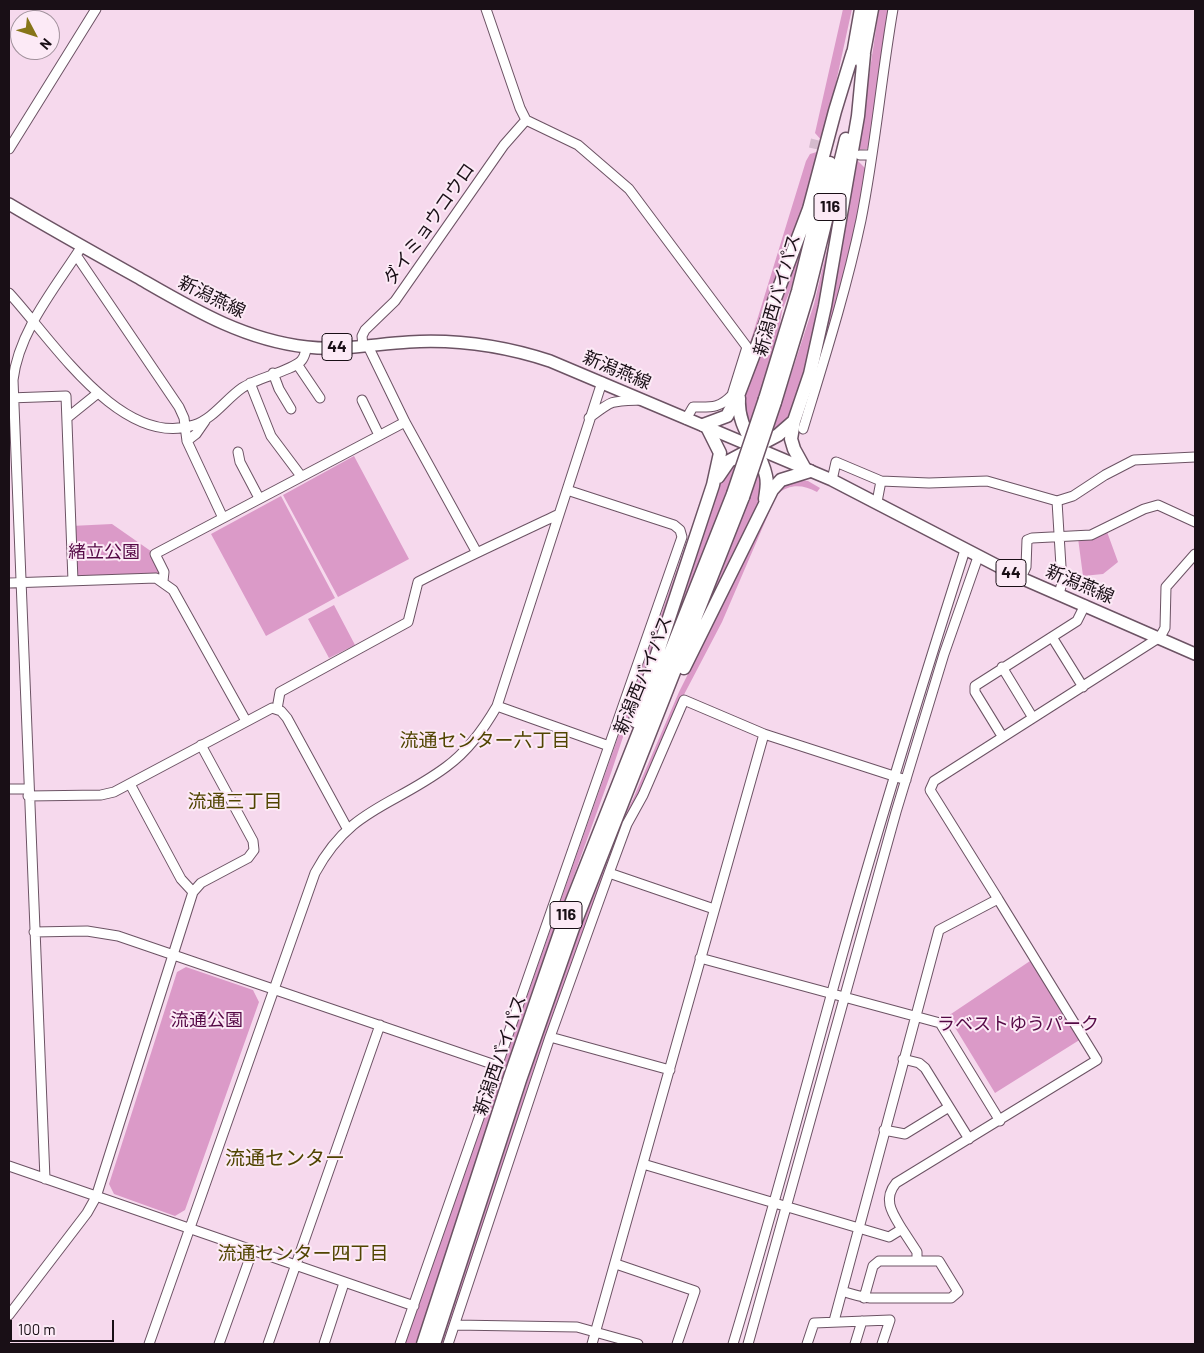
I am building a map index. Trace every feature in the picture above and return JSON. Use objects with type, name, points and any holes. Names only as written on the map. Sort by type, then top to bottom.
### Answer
[{"type":"highway","name":"新潟西バイパス","points":[[859,53],[861,9]]},
{"type":"highway","name":"新潟西バイパス","points":[[434,1344],[520,1080],[612,811],[693,599],[738,495],[770,401],[859,53],[872,9]]},
{"type":"highway","points":[[612,811],[713,485],[720,453],[705,426],[726,416],[739,393],[802,231],[859,53]]},
{"type":"highway","points":[[612,811],[765,502],[782,480],[808,470],[792,444],[799,425],[825,306],[858,116],[859,53]]},
{"type":"highway","points":[[739,393],[740,420],[754,446],[766,475],[765,502]]},
{"type":"highway","points":[[713,485],[729,461],[754,446],[799,425]]},
{"type":"highway","name":"新潟西バイパス","points":[[423,1344],[510,1077],[563,924],[612,811]]},
{"type":"main road","name":"新潟燕線","points":[[9,204],[79,251],[201,314],[244,332],[281,343],[307,347],[365,346],[442,341],[484,345],[550,361],[832,480],[1021,578],[1194,650]]},
{"type":"street","points":[[9,150],[96,9]]},
{"type":"street","points":[[486,9],[520,108],[526,120],[578,145],[629,189],[747,347],[744,363],[732,395],[719,406],[712,408],[693,407],[686,419]]},
{"type":"street","points":[[799,425],[848,276],[872,156],[893,9]]},
{"type":"street","name":"ダイミョウコウロ","points":[[365,346],[362,336],[365,330],[395,301],[504,145],[526,120]]},
{"type":"street","points":[[860,155],[872,156]]},
{"type":"street","points":[[45,1179],[28,792],[22,582],[11,398],[17,356],[34,322],[79,251],[179,407],[186,428],[187,441],[223,518]]},
{"type":"street","points":[[9,293],[98,393],[124,414],[168,428],[186,428],[207,418],[250,383],[297,364],[304,356],[307,347]]},
{"type":"street","points":[[365,346],[476,551]]},
{"type":"street","points":[[297,364],[320,398]]},
{"type":"street","points":[[273,373],[279,389],[291,408]]},
{"type":"street","points":[[149,1344],[315,873],[330,848],[347,828],[371,810],[446,767],[479,735],[497,706],[513,662],[558,515],[602,382]]},
{"type":"street","points":[[250,383],[271,436],[301,476]]},
{"type":"street","points":[[67,418],[98,393]]},
{"type":"street","points":[[11,398],[66,396],[73,581]]},
{"type":"street","points":[[362,400],[379,435]]},
{"type":"street","points":[[589,419],[613,401],[640,400]]},
{"type":"street","points":[[187,441],[196,434],[207,418]]},
{"type":"street","points":[[163,580],[164,572],[155,554],[405,422]]},
{"type":"street","points":[[238,452],[240,462],[259,498]]},
{"type":"street","points":[[832,480],[836,462],[881,481],[929,483],[987,481],[1056,501],[1073,496],[1105,475],[1134,460],[1195,457]]},
{"type":"street","points":[[877,502],[881,481]]},
{"type":"street","points":[[400,1344],[680,542],[681,533],[674,525],[567,490]]},
{"type":"street","points":[[1056,501],[1062,583],[1059,594]]},
{"type":"street","points":[[1021,578],[1026,567],[1027,540],[1096,534],[1144,508],[1158,505],[1195,522]]},
{"type":"street","points":[[277,709],[280,692],[408,622],[418,582],[476,551],[527,531],[558,515]]},
{"type":"street","points":[[733,1344],[776,1202],[832,994],[895,776],[965,550]]},
{"type":"street","points":[[917,1261],[917,1252],[890,1208],[888,1201],[892,1188],[896,1183],[1000,1121],[1096,1060],[930,790],[934,781],[1160,637],[1165,628],[1166,587],[1195,554]]},
{"type":"street","points":[[748,1344],[906,780],[944,654],[978,557]]},
{"type":"street","points":[[9,583],[156,578],[163,580],[173,590],[246,721]]},
{"type":"street","points":[[1002,736],[974,689],[977,683],[1079,618],[1085,605]]},
{"type":"street","points":[[1052,636],[1083,687]]},
{"type":"street","points":[[1002,667],[1033,718]]},
{"type":"street","points":[[448,1344],[550,1037],[608,873],[627,824],[644,795],[684,700],[764,734],[906,780]]},
{"type":"street","points":[[497,706],[609,746]]},
{"type":"street","points":[[9,789],[28,792],[101,794],[114,792],[267,710],[277,709],[287,718],[347,828]]},
{"type":"street","points":[[592,1344],[764,734]]},
{"type":"street","points":[[9,1315],[87,1213],[96,1197],[193,892],[201,883],[248,858],[254,850],[253,841],[201,745]]},
{"type":"street","points":[[130,784],[181,879],[193,892]]},
{"type":"street","points":[[608,873],[714,909]]},
{"type":"street","points":[[834,1321],[939,930],[998,899]]},
{"type":"street","points":[[34,932],[103,933],[498,1066]]},
{"type":"street","points":[[700,958],[940,1023],[1000,1121]]},
{"type":"street","points":[[268,1344],[380,1025]]},
{"type":"street","points":[[550,1037],[670,1070]]},
{"type":"street","points":[[903,1059],[922,1065],[969,1139]]},
{"type":"street","points":[[884,1130],[905,1134],[949,1107]]},
{"type":"street","points":[[644,1164],[859,1226],[889,1237],[902,1229]]},
{"type":"street","points":[[9,1166],[252,1252],[414,1306]]},
{"type":"street","points":[[219,1344],[252,1252]]},
{"type":"street","points":[[842,1291],[864,1298],[956,1296],[958,1292],[957,1287],[942,1264],[935,1260],[875,1262],[864,1298]]},
{"type":"street","points":[[616,1264],[695,1291],[677,1344]]},
{"type":"street","points":[[324,1344],[344,1283]]},
{"type":"street","points":[[807,1344],[814,1323],[890,1320],[882,1344]]},
{"type":"street","points":[[854,1344],[862,1321]]},
{"type":"street","points":[[454,1325],[577,1327],[635,1344]]},
{"type":"green space","points":[[843,9],[852,9],[823,142],[815,133]]},
{"type":"green space","points":[[879,9],[889,9],[871,143],[867,149],[858,150]]},
{"type":"green space","points":[[820,151],[800,221],[734,395],[806,161],[810,154]]},
{"type":"green space","points":[[856,159],[865,168],[855,228],[841,288],[807,405]]},
{"type":"green space","points":[[814,202],[794,280],[782,311],[777,341],[748,430],[742,405],[746,386]]},
{"type":"green space","points":[[836,212],[815,341],[790,419],[771,436],[814,304]]},
{"type":"green space","points":[[717,455],[611,773],[525,1011],[420,1332],[415,1344],[405,1344]]},
{"type":"green space","points":[[354,456],[409,559],[338,597],[283,495]]},
{"type":"green space","points":[[738,460],[706,548],[659,665],[707,515],[725,472]]},
{"type":"green space","points":[[761,465],[765,489],[755,515],[695,636]]},
{"type":"green space","points":[[790,479],[808,481],[820,488],[817,492],[796,486],[787,488],[777,494],[722,622],[677,708],[600,885],[535,1065],[445,1344],[441,1344],[562,976],[613,838],[633,799],[679,692],[764,522],[776,492]]},
{"type":"green space","points":[[281,496],[335,598],[266,636],[211,534]]},
{"type":"green space","name":"緒立公園","points":[[112,524],[155,554],[163,581],[73,580],[71,526]]},
{"type":"green space","points":[[1106,529],[1118,562],[1103,574],[1083,576],[1078,538]]},
{"type":"green space","points":[[334,605],[355,645],[329,658],[308,619]]},
{"type":"green space","name":"ラベストゆうパーク","points":[[1033,959],[1081,1039],[995,1093],[948,1016]]},
{"type":"green space","name":"流通公園","points":[[186,967],[253,990],[259,1002],[185,1210],[175,1216],[114,1194],[109,1184],[177,972]]},
{"type":"tunnel","points":[[810,143],[848,152]]},
{"type":"district","name":"流通センター六丁目","points":[[485,741]]},
{"type":"district","name":"流通三丁目","points":[[235,802]]},
{"type":"district","name":"流通センター","points":[[285,1158]]},
{"type":"district","name":"流通センター四丁目","points":[[303,1254]]}]
